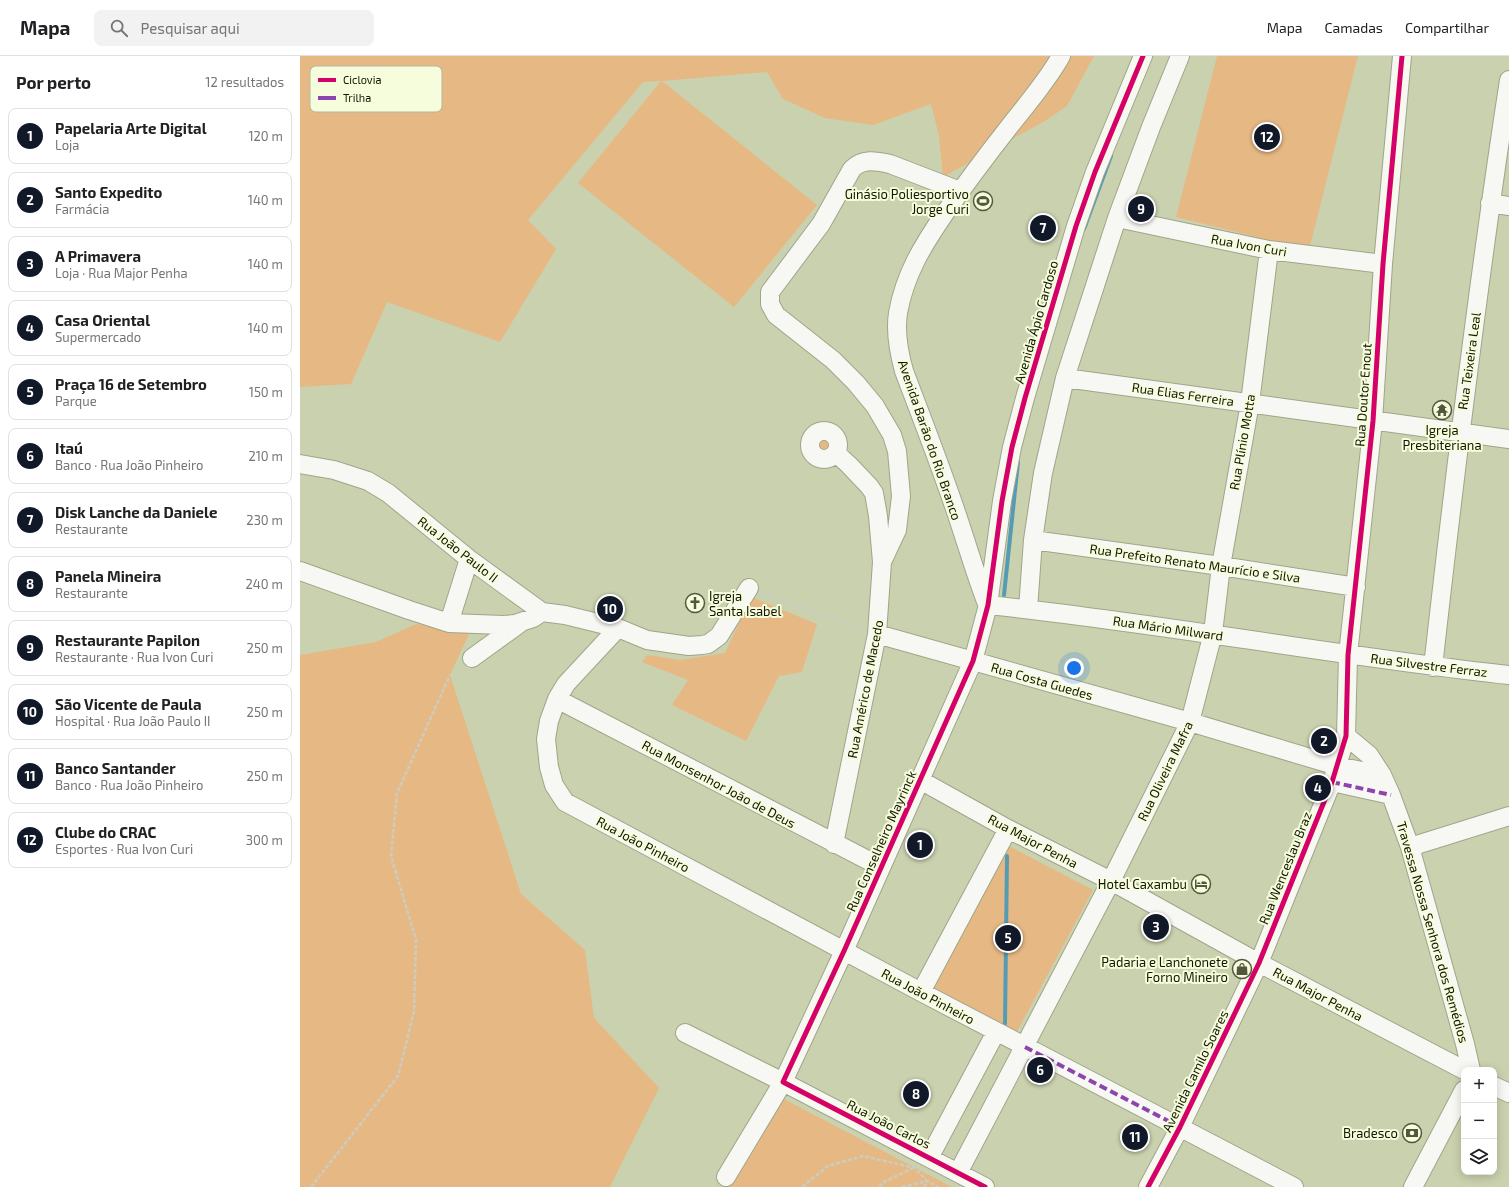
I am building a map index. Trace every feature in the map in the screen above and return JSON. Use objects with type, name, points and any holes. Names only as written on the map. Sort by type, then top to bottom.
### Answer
[{"type":"street","name":"Avenida Barão do Rio Branco","points":[[988,605],[972,565],[933,446],[900,358],[898,315],[909,274],[923,245],[960,191],[1028,103],[1061,56]]},
{"type":"street","name":"Avenida Ápio Cardoso","points":[[988,605],[1002,501],[1012,447],[1024,398],[1076,226],[1095,172],[1143,56]]},
{"type":"street","points":[[1028,609],[1033,540],[1043,473],[1064,378],[1117,218],[1151,127],[1180,56]]},
{"type":"street","name":"Rua Doutor Enout","points":[[1346,736],[1348,655],[1373,421],[1383,264],[1402,56]]},
{"type":"street","name":"Rua Teixeira Leal","points":[[1433,667],[1460,432],[1490,203],[1509,80]]},
{"type":"street","points":[[882,562],[897,530],[902,496],[897,451],[892,435],[875,406],[856,383],[833,360],[776,315],[770,304],[770,292],[821,224],[852,169],[858,163],[879,161],[890,164],[960,191]]},
{"type":"street","points":[[1490,203],[1509,206]]},
{"type":"street","name":"Rua Ivon Curi","points":[[1117,218],[1269,250],[1383,264]]},
{"type":"street","name":"Rua Plínio Motta","points":[[1213,634],[1221,566],[1250,403],[1269,250]]},
{"type":"street","name":"Rua Elias Ferreira","points":[[1064,378],[1509,440]]},
{"type":"street","name":"Rua Américo de Macedo","points":[[834,844],[877,634],[882,562],[878,516],[874,493],[850,465],[836,453]]},
{"type":"street","name":"Rua João Paulo II","points":[[300,464],[334,470],[368,481],[388,493],[470,559],[542,612],[565,615],[618,628],[647,640],[689,646],[708,644],[719,636],[749,588]]},
{"type":"street","name":"Rua Prefeito Renato Maurício e Silva","points":[[1033,540],[1221,566],[1356,587]]},
{"type":"street","points":[[449,623],[470,559]]},
{"type":"street","points":[[300,571],[449,623],[503,625],[523,622]]},
{"type":"street","name":"Rua Mário Milward","points":[[988,605],[1213,634],[1348,655]]},
{"type":"street","name":"Rua Conselheiro Mayrinck","points":[[726,1176],[783,1082],[844,951],[973,662],[988,605]]},
{"type":"street","points":[[472,658],[523,622],[542,612]]},
{"type":"street","points":[[558,699],[566,684],[618,628]]},
{"type":"street","name":"Rua Costa Guedes","points":[[877,634],[1190,722],[1335,774]]},
{"type":"street","name":"Rua Oliveira Mafra","points":[[958,1173],[1110,881],[1190,722],[1213,634]]},
{"type":"street","name":"Rua Silvestre Ferraz","points":[[1348,655],[1433,667],[1509,675]]},
{"type":"street","name":"Rua João Pinheiro","points":[[558,699],[549,721],[546,739],[551,777],[554,785],[565,802],[1024,1047],[1294,1187]]},
{"type":"street","name":"Rua Monsenhor João de Deus","points":[[558,699],[834,844],[881,867]]},
{"type":"street","name":"Rua Wenceslau Braz","points":[[1259,964],[1335,774],[1346,736]]},
{"type":"street","name":"Travessa Nossa Senhora dos Remédios","points":[[1346,736],[1369,755],[1382,775],[1392,795],[1410,847],[1470,1067]]},
{"type":"street","points":[[1335,774],[1382,775]]},
{"type":"street","points":[[1335,774],[1392,795]]},
{"type":"street","name":"Rua Major Penha","points":[[920,780],[1008,829],[1110,881],[1259,964],[1461,1068]]},
{"type":"street","points":[[1410,847],[1509,816]]},
{"type":"street","points":[[921,992],[1008,829]]},
{"type":"street","name":"Avenida Camilo Soares","points":[[1148,1187],[1180,1127],[1259,964]]},
{"type":"street","points":[[929,1158],[996,1032]]},
{"type":"street","name":"Rua João Carlos","points":[[685,1033],[985,1187]]},
{"type":"street","points":[[1497,1087],[1509,1093]]},
{"type":"street","points":[[1413,1187],[1461,1096]]},
{"type":"path","points":[[749,588],[877,634]]},
{"type":"path","points":[[312,1187],[398,1076],[414,1011],[416,940],[391,856],[397,793],[450,675]]},
{"type":"path","points":[[802,1187],[828,1166],[863,1156],[915,1168],[927,1181],[938,1187]]},
{"type":"path","points":[[879,1187],[884,1182],[915,1168],[929,1158]]},
{"type":"path","points":[[902,1187],[927,1181]]},
{"type":"path","points":[[924,1187],[927,1181]]},
{"type":"shaded area","points":[[300,56],[1094,56],[1067,106],[1045,121],[943,177],[939,136],[931,104],[873,125],[825,118],[783,99],[767,72],[662,81],[817,205],[734,307],[578,183],[661,81],[643,82],[528,220],[556,249],[500,342],[387,302],[351,384],[300,387]]},
{"type":"shaded area","points":[[1217,56],[1358,56],[1309,250],[1176,217]]},
{"type":"shaded area","points":[[824,434],[832,437],[835,445],[832,453],[824,456],[816,453],[813,445],[816,437]]},
{"type":"shaded area","points":[[751,597],[817,624],[802,672],[779,676],[746,741],[672,705],[688,680],[642,662],[647,655],[681,660],[725,653]]},
{"type":"shaded area","points":[[416,624],[470,632],[450,675],[521,894],[585,950],[594,1018],[659,1088],[610,1187],[300,1187],[300,655],[376,642]]},
{"type":"shaded area","points":[[1001,842],[1093,890],[1013,1039],[924,987]]},
{"type":"shaded area","points":[[776,1095],[952,1187],[724,1187]]},
{"type":"waterway","points":[[1084,229],[1111,156]]},
{"type":"waterway","points":[[1004,595],[1018,462]]},
{"type":"waterway","points":[[1005,1024],[1007,856]]},
{"type":"marked path","points":[[1332,782],[1391,795]]},
{"type":"marked path","points":[[1025,1047],[1180,1127]]},
{"type":"cycle path","points":[[985,1187],[783,1082],[844,951],[973,661],[988,605],[1002,501],[1012,447],[1025,398],[1076,226],[1095,172],[1143,56]]},
{"type":"cycle path","points":[[1148,1187],[1180,1127],[1259,963],[1332,782],[1346,736],[1348,655],[1373,421],[1383,264],[1402,56]]},
{"type":"place","name":"Clube do CRAC","points":[[1267,137]]},
{"type":"place","name":"Ginásio Poliesportivo Jorge Curi","points":[[983,201]]},
{"type":"place","name":"Restaurante Papilon","points":[[1141,209]]},
{"type":"place","name":"Disk Lanche da Daniele","points":[[1043,228]]},
{"type":"place","name":"Igreja Presbiteriana","points":[[1442,410]]},
{"type":"place","name":"Igreja Santa Isabel","points":[[695,603]]},
{"type":"place","name":"São Vicente de Paula","points":[[610,609]]},
{"type":"place","name":"Santo Expedito","points":[[1324,741]]},
{"type":"place","name":"Casa Oriental","points":[[1318,788]]},
{"type":"place","name":"Papelaria Arte Digital","points":[[920,845]]},
{"type":"place","name":"Hotel Caxambu","points":[[1201,884]]},
{"type":"place","name":"A Primavera","points":[[1156,927]]},
{"type":"place","name":"Praça 16 de Setembro","points":[[1008,938]]},
{"type":"place","name":"Padaria e Lanchonete Forno Mineiro","points":[[1242,969]]},
{"type":"place","name":"Itaú","points":[[1040,1070]]},
{"type":"place","name":"Panela Mineira","points":[[916,1094]]},
{"type":"place","name":"Bradesco","points":[[1412,1133]]},
{"type":"place","name":"Banco Santander","points":[[1135,1137]]}]
